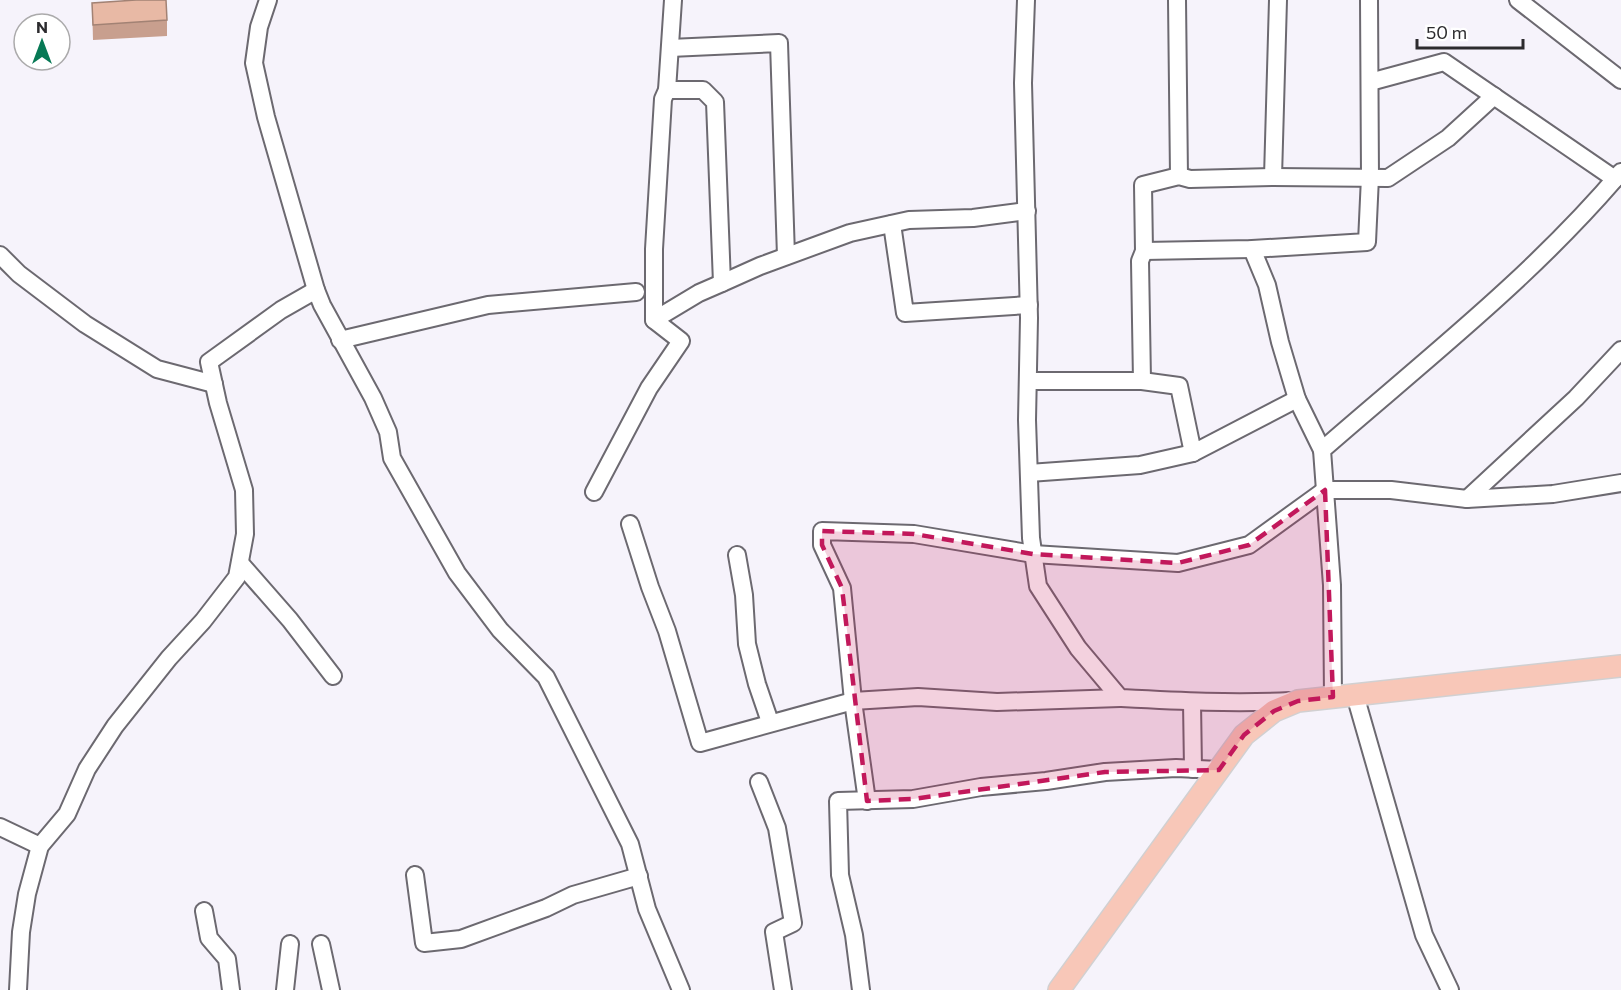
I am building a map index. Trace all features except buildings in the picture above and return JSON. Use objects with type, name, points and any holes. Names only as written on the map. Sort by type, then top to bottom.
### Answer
[{"type":"main road","points":[[1059,990],[1244,735],[1274,711],[1298,701],[1621,666]]},
{"type":"street","points":[[268,0],[259,27],[254,63],[266,117],[316,290],[340,340],[373,398],[388,432],[392,458],[457,573],[500,630],[546,677],[630,844],[647,909],[681,990]]},
{"type":"street","points":[[654,320],[654,249],[663,99],[667,90],[673,0]]},
{"type":"street","points":[[1026,0],[1023,83],[1029,305],[1029,473],[1033,554],[1038,586],[1078,648],[1120,698]]},
{"type":"street","points":[[1177,0],[1179,176]]},
{"type":"street","points":[[1273,177],[1278,0]]},
{"type":"street","points":[[1144,251],[1252,249],[1367,242],[1370,177],[1369,0]]},
{"type":"street","points":[[1518,0],[1621,80]]},
{"type":"street","points":[[670,48],[779,43],[786,256]]},
{"type":"street","points":[[1322,450],[1556,242],[1618,176],[1444,62],[1370,82]]},
{"type":"street","points":[[667,90],[704,90],[715,102],[722,283]]},
{"type":"street","points":[[1142,381],[1140,261],[1144,251],[1143,185],[1179,176],[1190,179],[1388,178],[1448,138],[1494,96]]},
{"type":"street","points":[[654,320],[699,293],[786,256],[850,233],[909,220],[973,218],[1027,211]]},
{"type":"street","points":[[892,224],[905,313],[1029,305]]},
{"type":"street","points":[[1252,249],[1267,285],[1280,342],[1297,399],[1322,450],[1332,585],[1334,697]]},
{"type":"street","points":[[0,255],[19,274],[85,324],[157,369],[214,384]]},
{"type":"street","points":[[18,990],[27,894],[40,846],[67,814],[87,769],[115,726],[237,577],[245,534],[244,490],[209,362],[281,310],[316,290]]},
{"type":"street","points":[[340,340],[488,305],[636,292]]},
{"type":"street","points":[[594,492],[650,388],[681,341],[654,320]]},
{"type":"street","points":[[1467,499],[1620,354]]},
{"type":"street","points":[[1028,381],[1142,381],[1179,386],[1193,453]]},
{"type":"street","points":[[1029,473],[1140,465],[1193,453],[1297,399]]},
{"type":"street","points":[[867,801],[853,701],[842,588],[822,545],[822,531],[914,534],[1033,554],[1178,563],[1249,545],[1325,490],[1391,490],[1467,499],[1553,494],[1621,483]]},
{"type":"street","points":[[630,524],[681,677],[700,743],[853,701],[918,697],[997,702],[1120,698],[1192,702],[1298,701]]},
{"type":"street","points":[[737,555],[744,595],[747,644],[770,722]]},
{"type":"street","points":[[240,564],[290,620],[333,676]]},
{"type":"street","points":[[1355,695],[1424,934],[1450,990]]},
{"type":"street","points":[[1192,702],[1193,769]]},
{"type":"street","points":[[861,990],[855,935],[840,875],[838,801],[912,800],[981,787],[1046,781],[1105,772],[1220,770]]},
{"type":"street","points":[[759,782],[777,828],[793,922],[774,932],[783,990]]},
{"type":"street","points":[[0,828],[40,846]]},
{"type":"street","points":[[414,875],[424,942],[461,939],[536,912],[573,895],[639,876]]},
{"type":"street","points":[[204,911],[209,938],[227,959],[231,990]]},
{"type":"street","points":[[285,990],[290,944]]},
{"type":"street","points":[[321,944],[331,990]]},
{"type":"highlighted area","points":[[1325,490],[1333,697],[1298,701],[1274,711],[1244,735],[1219,770],[1105,772],[913,799],[867,801],[842,588],[822,545],[822,531],[914,534],[1033,554],[1178,563],[1249,545]]}]
